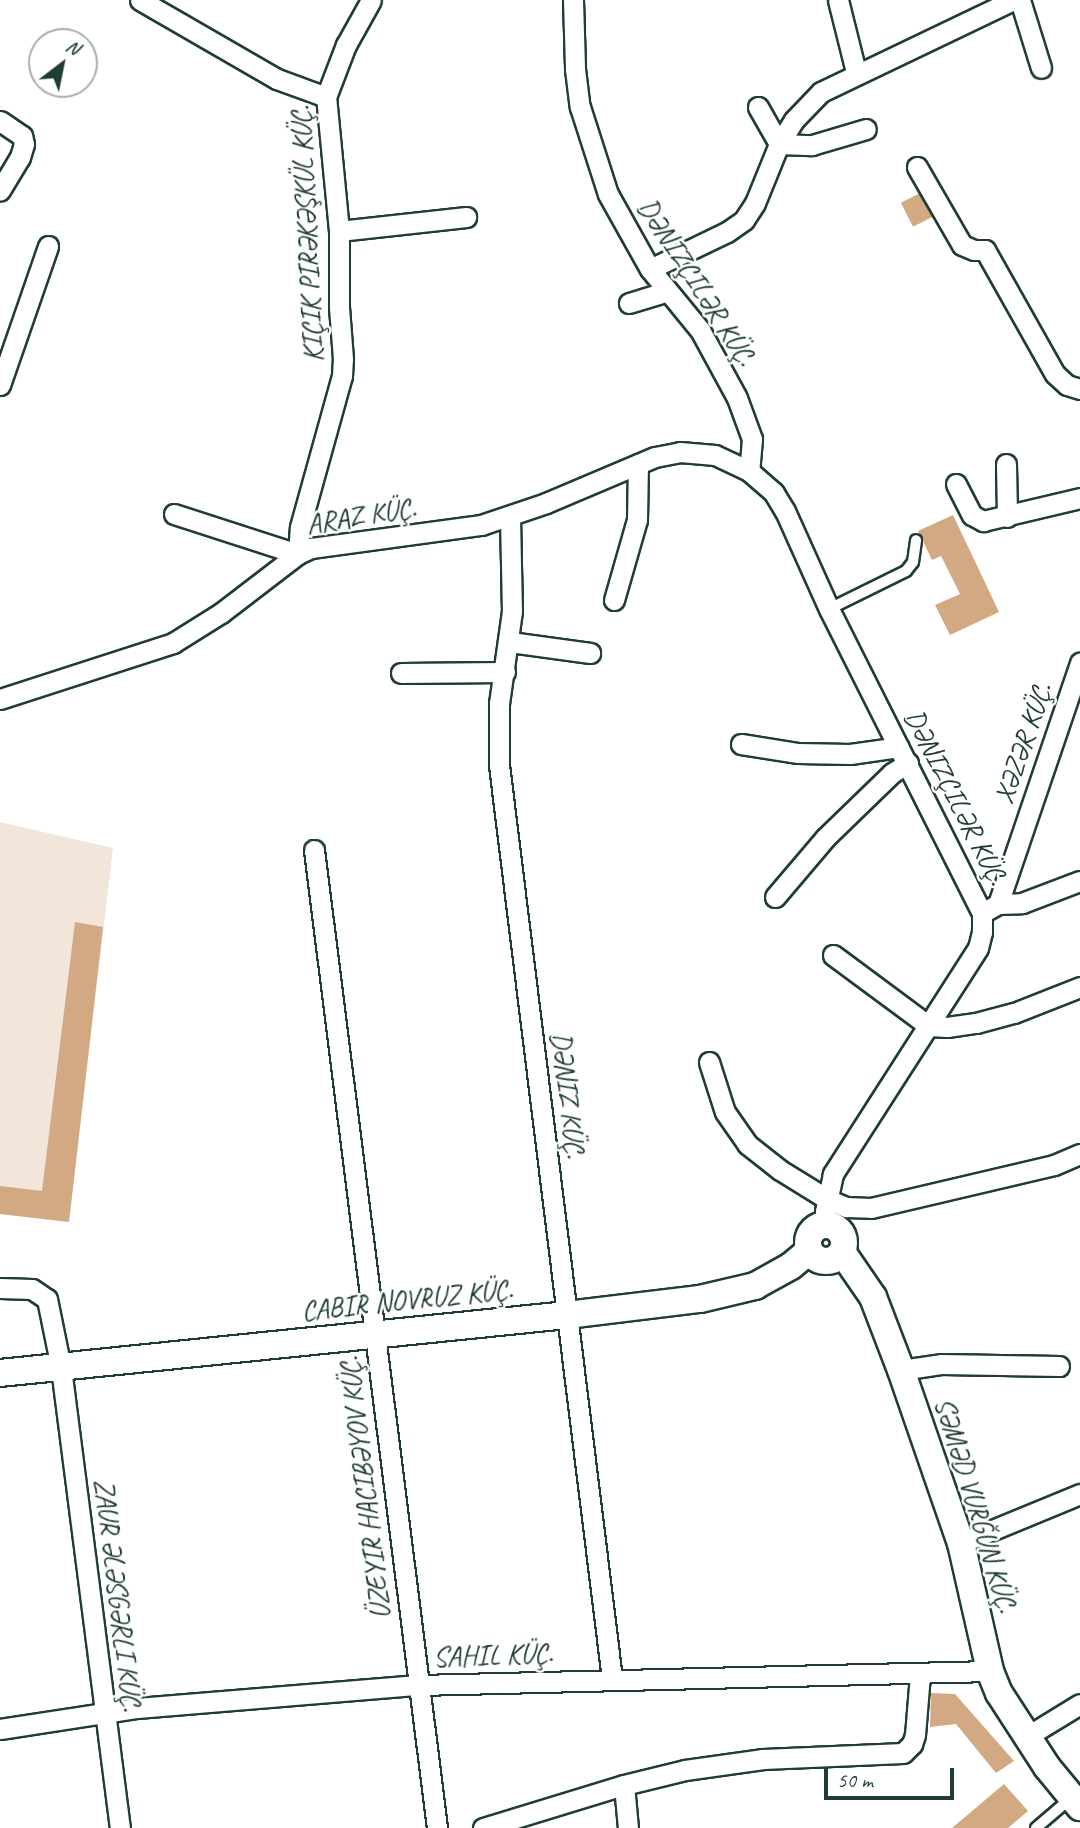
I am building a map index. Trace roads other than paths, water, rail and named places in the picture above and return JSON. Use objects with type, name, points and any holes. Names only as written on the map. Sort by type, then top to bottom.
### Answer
[{"type":"main road","points":[[827,1212],[809,1236],[809,1251],[814,1257],[830,1261],[842,1252]]},
{"type":"main road","name":"SƏMƏD VURĞUN KÜÇ.","points":[[827,1212],[842,1234],[842,1252],[873,1297],[901,1370],[961,1543],[990,1671],[999,1693],[1026,1737],[1076,1802]]},
{"type":"main road","name":"CABIR NOVRUZ KÜÇ.","points":[[0,1373],[567,1315],[736,1291],[775,1277],[809,1251]]},
{"type":"street","points":[[140,0],[277,79],[326,97]]},
{"type":"street","name":"KIÇIK PIRƏKƏŞKÜL KÜÇ.","points":[[298,554],[300,527],[342,376],[339,231],[326,97],[346,45],[371,0]]},
{"type":"street","name":"DƏNIZÇILƏR KÜÇ.","points":[[573,0],[575,69],[580,107],[608,194],[650,269],[700,330],[737,398],[752,439],[749,471]]},
{"type":"street","points":[[838,0],[856,72]]},
{"type":"street","points":[[650,269],[727,232],[744,220],[755,203],[779,144],[794,120],[821,92],[991,4],[1013,0]]},
{"type":"street","points":[[1020,0],[1041,68]]},
{"type":"street","points":[[758,107],[779,144]]},
{"type":"street","points":[[0,121],[22,136],[24,144],[20,158],[0,190]]},
{"type":"street","points":[[779,144],[812,145],[866,128]]},
{"type":"street","points":[[917,167],[962,245],[974,250],[985,250],[1055,374],[1067,385],[1080,389]]},
{"type":"street","points":[[339,231],[467,218]]},
{"type":"street","points":[[0,385],[48,246]]},
{"type":"street","points":[[629,303],[667,292]]},
{"type":"street","name":"ARAZ KÜÇ.","points":[[0,699],[173,643],[221,613],[298,554],[326,545],[441,532],[510,517],[655,457],[698,452],[715,455],[749,471]]},
{"type":"street","points":[[614,600],[637,520],[638,464]]},
{"type":"street","points":[[1006,464],[1007,517]]},
{"type":"street","name":"DӘNIZÇILӘR KÜÇ.","points":[[749,471],[774,493],[785,511],[829,609],[904,755],[990,909],[978,948],[841,1158],[827,1212]]},
{"type":"street","points":[[956,484],[972,515],[984,521],[1080,498]]},
{"type":"street","points":[[174,514],[298,554]]},
{"type":"street","name":"DӘNIZ KÜÇ.","points":[[510,517],[510,642],[499,702],[499,765],[612,1679]]},
{"type":"street","points":[[510,642],[590,653]]},
{"type":"street","name":"XƏZƏR KÜÇ.","points":[[990,909],[1080,663]]},
{"type":"street","points":[[401,673],[505,672]]},
{"type":"street","points":[[741,744],[798,753],[904,755]]},
{"type":"street","points":[[775,897],[825,838],[892,773],[904,755]]},
{"type":"street","points":[[314,850],[437,1828]]},
{"type":"street","points":[[990,909],[1022,903],[1080,881]]},
{"type":"street","points":[[833,956],[929,1026],[947,1027],[976,1023],[1014,1013],[1080,987]]},
{"type":"street","points":[[709,1062],[725,1112],[747,1144],[827,1212],[846,1207],[871,1208],[1054,1165],[1080,1154]]},
{"type":"street","name":"ZAUR ƏLƏSGƏRLI KÜÇ.","points":[[0,1288],[32,1289],[47,1299],[61,1368],[120,1828]]},
{"type":"street","points":[[901,1370],[941,1364],[1059,1366]]},
{"type":"street","points":[[961,1543],[1080,1494]]},
{"type":"street","name":"SAHIL KÜÇ.","points":[[0,1729],[104,1712],[288,1693],[418,1685],[990,1671]]},
{"type":"street","points":[[483,1828],[624,1785],[685,1770],[762,1759],[903,1752],[912,1744],[915,1735],[920,1674]]},
{"type":"street","points":[[1026,1737],[1080,1704]]},
{"type":"street","points":[[624,1785],[628,1828]]},
{"type":"lane","points":[[829,609],[906,571],[913,562],[916,540]]},
{"type":"lane","points":[[1036,1828],[1076,1802]]}]
